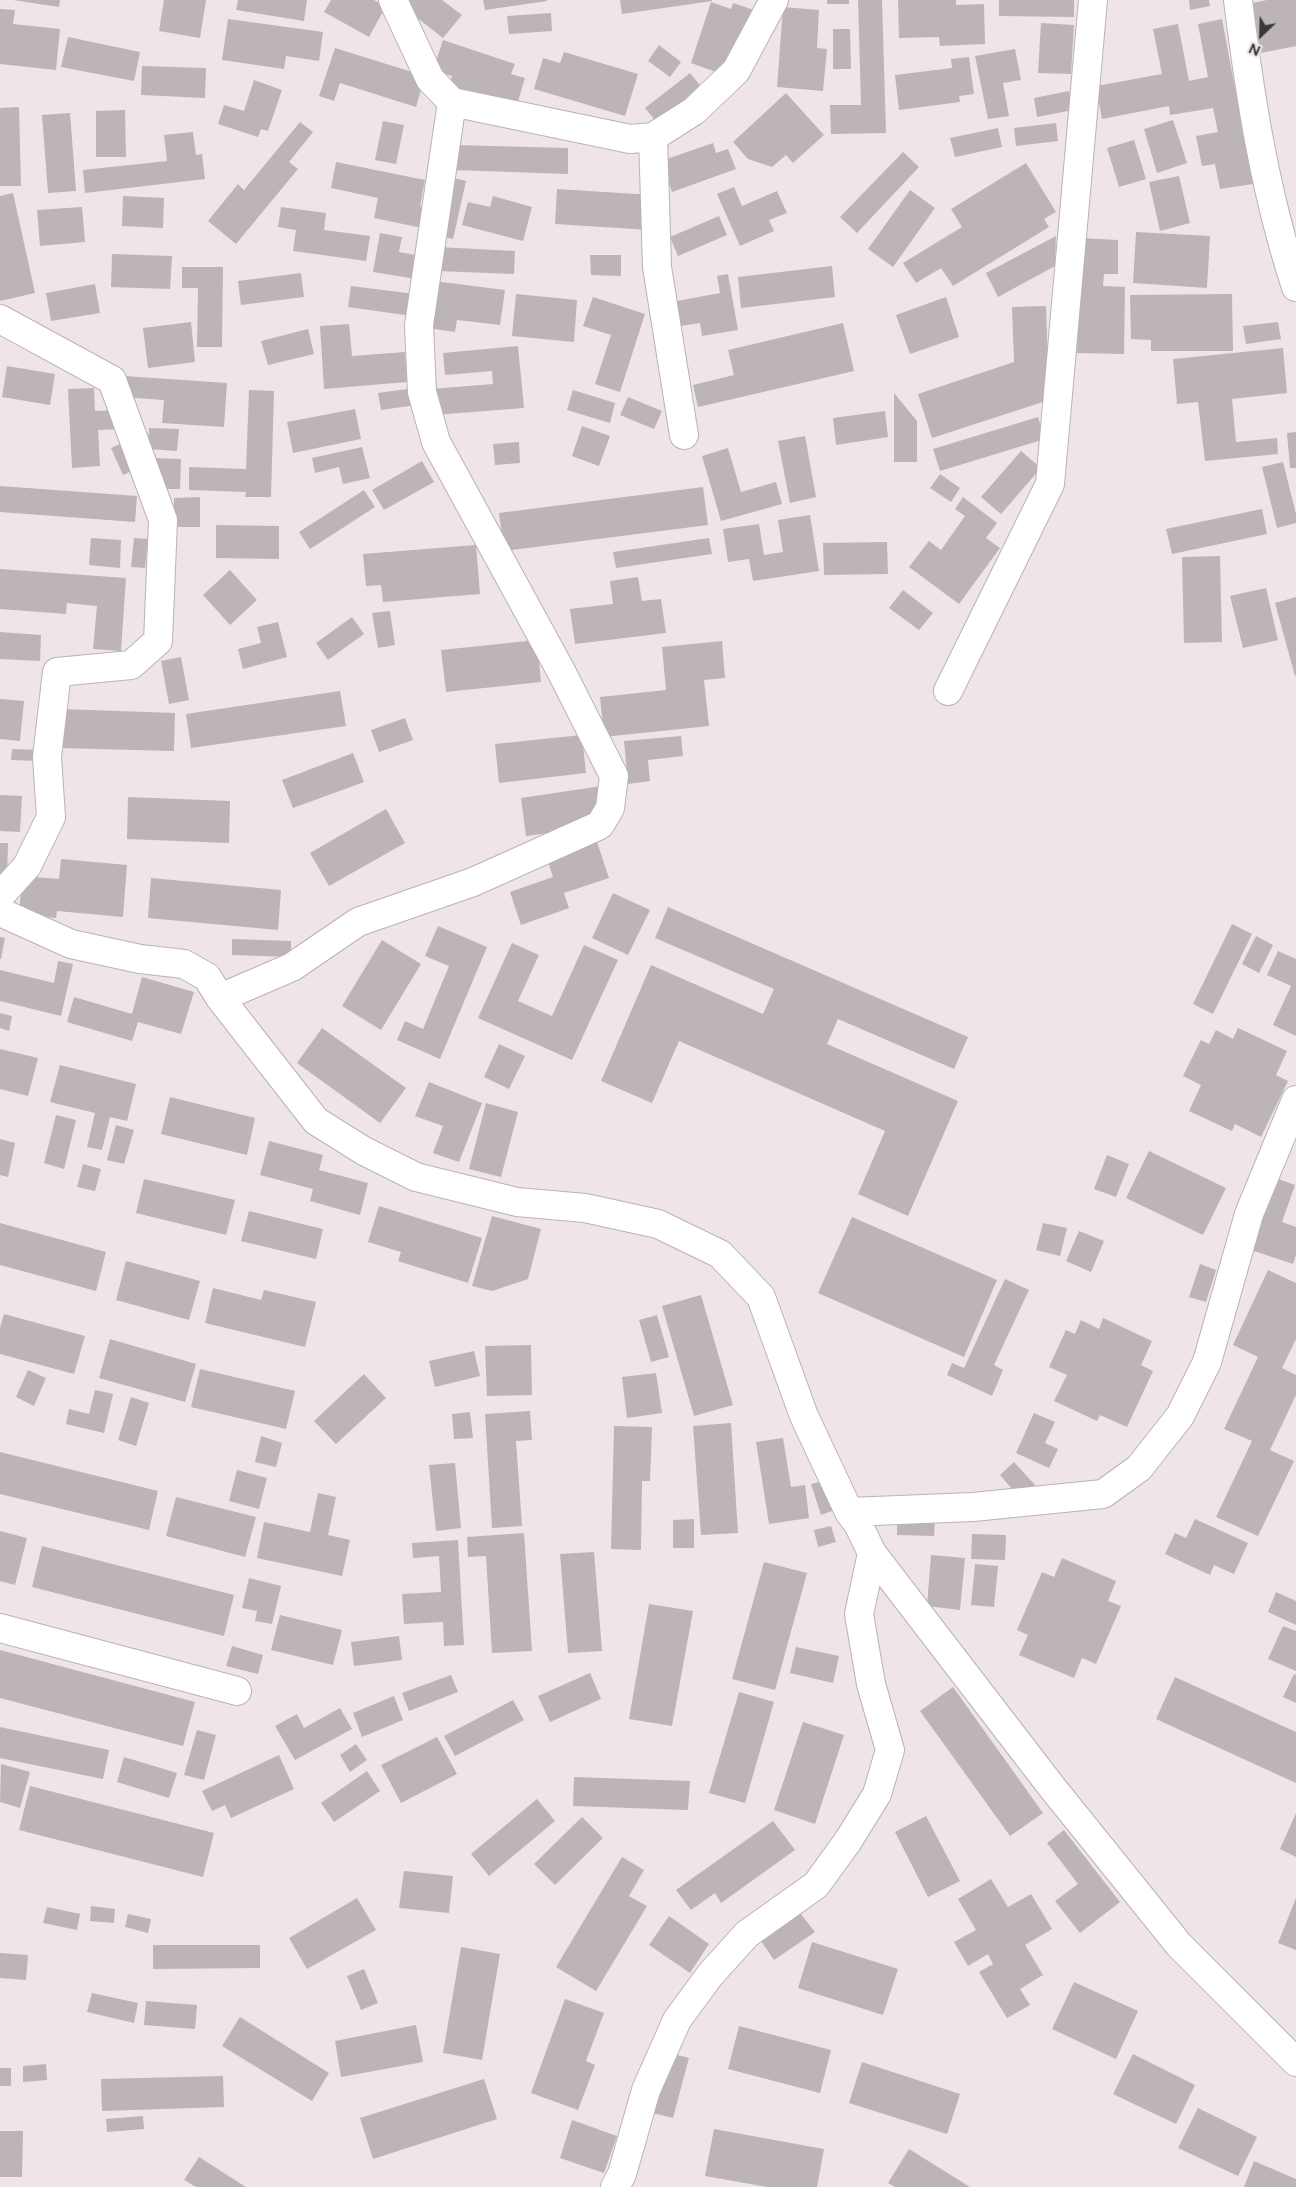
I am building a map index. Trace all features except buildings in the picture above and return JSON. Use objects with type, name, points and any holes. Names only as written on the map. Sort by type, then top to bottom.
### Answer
[{"type":"street","points":[[393,0],[430,79],[452,102],[630,139],[653,137],[694,111],[736,71],[774,0]]},
{"type":"street","points":[[948,691],[1050,484],[1093,0]]},
{"type":"street","points":[[1238,0],[1251,102],[1278,231],[1296,287]]},
{"type":"street","points":[[220,998],[292,967],[358,922],[473,882],[600,825],[610,808],[614,776],[561,671],[436,442],[422,392],[419,324],[452,102]]},
{"type":"street","points":[[653,137],[657,267],[684,435]]},
{"type":"street","points":[[0,319],[112,380],[163,520],[158,641],[131,665],[57,672],[47,756],[50,817],[27,866],[0,896]]},
{"type":"street","points":[[0,912],[71,944],[140,959],[184,964],[207,977],[220,998],[316,1121],[364,1151],[416,1177],[517,1202],[585,1208],[658,1224],[720,1254],[760,1297],[804,1416],[849,1512],[858,1524],[872,1553],[1051,1786],[1179,1945],[1296,2062]]},
{"type":"street","points":[[849,1512],[972,1507],[1103,1494],[1139,1468],[1180,1416],[1207,1362],[1249,1214],[1296,1100]]},
{"type":"street","points":[[615,2187],[622,2174],[646,2090],[678,2020],[710,1975],[747,1934],[816,1885],[848,1841],[877,1794],[890,1750],[871,1684],[859,1614],[872,1553]]},
{"type":"street","points":[[0,1628],[237,1691]]}]
